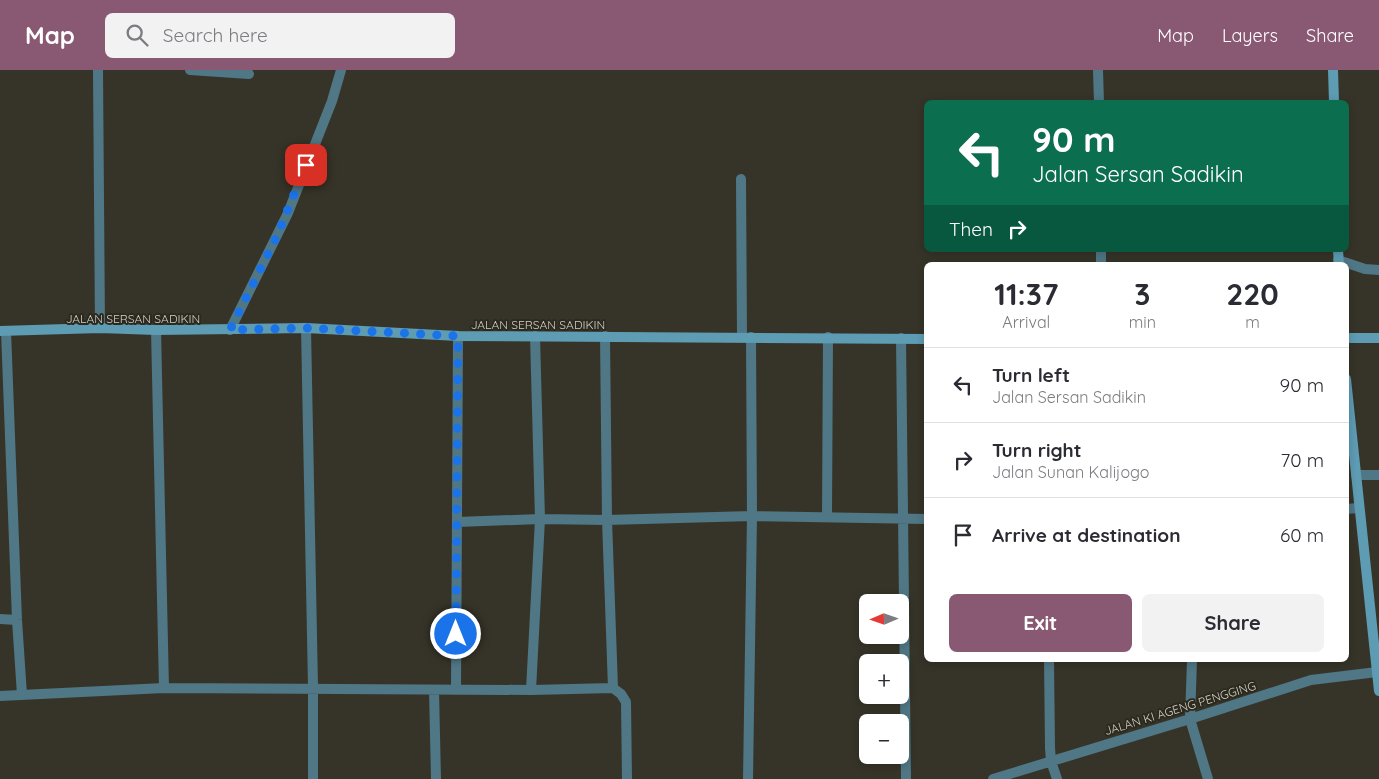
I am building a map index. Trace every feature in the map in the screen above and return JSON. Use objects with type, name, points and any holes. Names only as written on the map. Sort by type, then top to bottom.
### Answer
[{"type":"main road","points":[[1333,70],[1334,100]]},
{"type":"main road","name":"JALAN SERSAN SADIKIN","points":[[3,331],[100,328],[156,330],[306,328],[458,336],[924,339]]},
{"type":"main road","points":[[1349,338],[1379,338]]},
{"type":"main road","points":[[1349,408],[1359,508],[1377,650],[1379,691]]},
{"type":"street","points":[[98,70],[100,328]]},
{"type":"street","points":[[190,70],[249,74]]},
{"type":"street","points":[[230,330],[288,212],[332,101],[341,70]]},
{"type":"street","points":[[1098,70],[1099,100]]},
{"type":"street","points":[[741,179],[752,516],[748,779]]},
{"type":"street","points":[[1349,262],[1365,269],[1379,270]]},
{"type":"street","points":[[306,328],[314,687],[313,779]]},
{"type":"street","points":[[156,330],[164,688]]},
{"type":"street","points":[[3,331],[22,695]]},
{"type":"street","points":[[456,690],[458,336]]},
{"type":"street","points":[[531,690],[540,519],[535,336]]},
{"type":"street","points":[[605,336],[607,520],[613,688]]},
{"type":"street","points":[[827,516],[828,337]]},
{"type":"street","points":[[901,338],[906,779]]},
{"type":"street","points":[[1356,475],[1379,474]]},
{"type":"street","points":[[1349,509],[1359,508]]},
{"type":"street","points":[[457,522],[752,516],[924,519]]},
{"type":"street","points":[[0,619],[17,620]]},
{"type":"street","points":[[1049,662],[1051,761],[1057,779]]},
{"type":"street","points":[[1192,662],[1190,719],[1208,779]]},
{"type":"street","name":"JALAN KI AGENG PENGGING","points":[[993,779],[1311,680],[1377,672]]},
{"type":"street","points":[[0,696],[164,688],[314,687],[531,690],[613,688],[621,694],[626,702],[627,779]]},
{"type":"street","points":[[434,690],[436,779]]},
{"type":"route","points":[[306,165],[277,236],[230,330],[306,328],[458,336],[456,634]]}]
